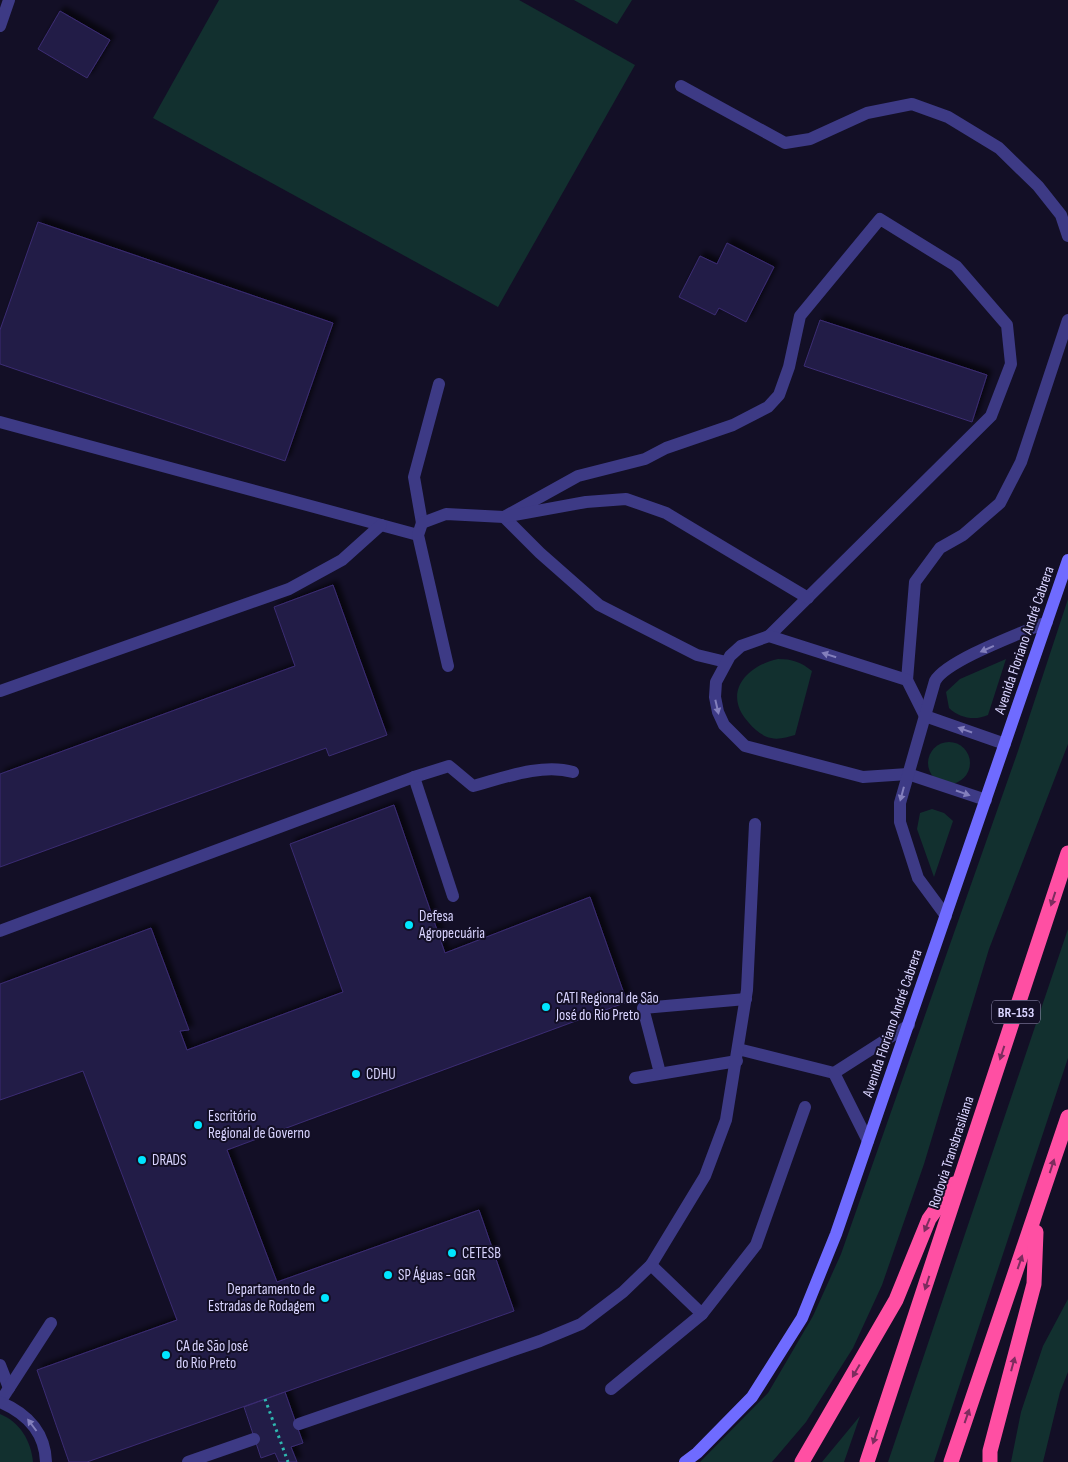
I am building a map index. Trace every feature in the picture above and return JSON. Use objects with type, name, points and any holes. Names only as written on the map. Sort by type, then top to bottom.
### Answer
[{"type":"highway","name":"Rodovia Transbrasiliana","points":[[867,1462],[1068,853]]},
{"type":"highway","points":[[951,1462],[1068,1117]]},
{"type":"highway","points":[[802,1462],[896,1300],[930,1218],[964,1170]]},
{"type":"highway","points":[[990,1462],[990,1451],[1034,1284],[1037,1213]]},
{"type":"main road","name":"Avenida Floriano André Cabrera","points":[[685,1462],[697,1453],[752,1397],[802,1318],[836,1234],[1068,560]]},
{"type":"street","points":[[0,26],[9,0]]},
{"type":"street","points":[[681,86],[785,143],[810,139],[867,113],[912,104],[948,117],[999,148],[1031,180],[1061,215],[1068,236]]},
{"type":"street","points":[[504,518],[578,476],[645,459],[666,448],[733,425],[768,407],[779,395],[789,367],[800,316],[880,219],[956,266],[1007,325],[1011,364],[991,416],[769,636],[741,646],[726,662],[716,682],[715,697],[718,712],[724,725],[745,746],[863,777],[908,774],[986,800]]},
{"type":"street","points":[[1005,744],[925,716],[906,680],[915,582],[940,548],[963,535],[1000,503],[1021,462],[1068,320]]},
{"type":"street","points":[[439,384],[414,477],[422,522],[418,535],[448,666]]},
{"type":"street","points":[[0,422],[418,535]]},
{"type":"street","points":[[422,522],[446,514],[504,518],[586,502],[626,499],[666,513],[808,598]]},
{"type":"street","points":[[504,518],[599,605],[697,654],[726,662]]},
{"type":"street","points":[[0,691],[289,589],[342,560],[380,525]]},
{"type":"street","points":[[946,916],[918,878],[900,822],[900,804],[925,716],[940,673],[955,663],[1047,622]]},
{"type":"street","points":[[769,636],[906,680]]},
{"type":"street","points":[[0,931],[414,777],[449,766],[473,786],[516,775],[560,768],[573,772]]},
{"type":"street","points":[[414,777],[453,896]]},
{"type":"street","points":[[299,1424],[540,1341],[581,1324],[623,1292],[650,1265],[705,1176],[726,1120],[746,998],[755,824]]},
{"type":"street","points":[[660,1073],[643,1008],[746,998]]},
{"type":"street","points":[[635,1078],[737,1055],[834,1073],[908,1025]]},
{"type":"street","points":[[834,1073],[868,1141]]},
{"type":"street","points":[[611,1388],[702,1314],[756,1245],[805,1107]]},
{"type":"street","points":[[650,1265],[702,1314]]},
{"type":"street","points":[[46,1462],[45,1452],[39,1435],[30,1421],[16,1410],[0,1402],[51,1323]]},
{"type":"street","points":[[0,1365],[9,1388]]},
{"type":"street","points":[[188,1462],[254,1439]]},
{"type":"path","points":[[265,1399],[288,1462]]},
{"type":"green space","points":[[219,0],[519,0],[635,65],[498,307],[153,118]]},
{"type":"green space","points":[[574,0],[632,0],[617,24]]},
{"type":"green space","points":[[1068,599],[1068,744],[989,949],[924,1164],[882,1285],[853,1348],[806,1422],[772,1462],[700,1462],[768,1393],[813,1316],[841,1254],[1018,751]]},
{"type":"green space","points":[[778,659],[796,662],[812,671],[795,735],[774,739],[762,734],[749,723],[741,712],[738,692],[741,683],[747,675],[756,668]]},
{"type":"green space","points":[[1006,659],[988,715],[978,718],[967,717],[957,714],[949,708],[946,692],[960,679]]},
{"type":"green space","points":[[949,742],[964,748],[970,763],[964,778],[949,784],[934,778],[928,763],[934,748]]},
{"type":"green space","points":[[932,809],[944,813],[953,821],[934,877],[917,829],[920,813]]},
{"type":"green space","points":[[1068,929],[1068,1058],[934,1462],[888,1462]]},
{"type":"green space","points":[[1068,1299],[1068,1372],[1060,1392],[1043,1462],[1011,1462],[1021,1412],[1043,1346]]},
{"type":"green space","points":[[0,1414],[19,1427],[30,1447],[33,1462],[0,1462]]},
{"type":"green space","points":[[860,1416],[844,1462],[822,1462]]},
{"type":"building","points":[[60,11],[110,40],[87,78],[38,49]]},
{"type":"building","points":[[38,222],[333,323],[285,461],[0,364],[0,330]]},
{"type":"building","points":[[727,243],[774,267],[746,322],[719,308],[715,315],[679,297],[700,256],[717,264]]},
{"type":"building","points":[[820,320],[987,375],[972,422],[804,366]]},
{"type":"building","points":[[333,585],[387,735],[329,756],[326,748],[0,867],[0,774],[295,666],[274,607]]},
{"type":"building","name":"Escritório Regional de Governo","points":[[394,805],[445,953],[590,897],[627,1002],[227,1150],[277,1282],[479,1210],[514,1311],[87,1462],[69,1462],[37,1370],[177,1320],[83,1071],[0,1100],[0,984],[151,928],[189,1030],[180,1031],[187,1050],[343,992],[290,844]]},
{"type":"building","points":[[285,1392],[303,1443],[291,1447],[297,1462],[279,1462],[275,1453],[261,1458],[244,1407]]},
{"type":"place","name":"Defesa Agropecuária","points":[[409,925]]},
{"type":"place","name":"CATI Regional de São José do Rio Preto","points":[[546,1007]]},
{"type":"place","name":"CDHU","points":[[356,1074]]},
{"type":"place","name":"Escritório Regional de Governo","points":[[198,1125]]},
{"type":"place","name":"DRADS","points":[[142,1160]]},
{"type":"place","name":"CETESB","points":[[452,1253]]},
{"type":"place","name":"SP Águas - GGR","points":[[388,1275]]},
{"type":"place","name":"Departamento de Estradas de Rodagem","points":[[325,1298]]},
{"type":"place","name":"CA de São José do Rio Preto","points":[[166,1355]]}]
